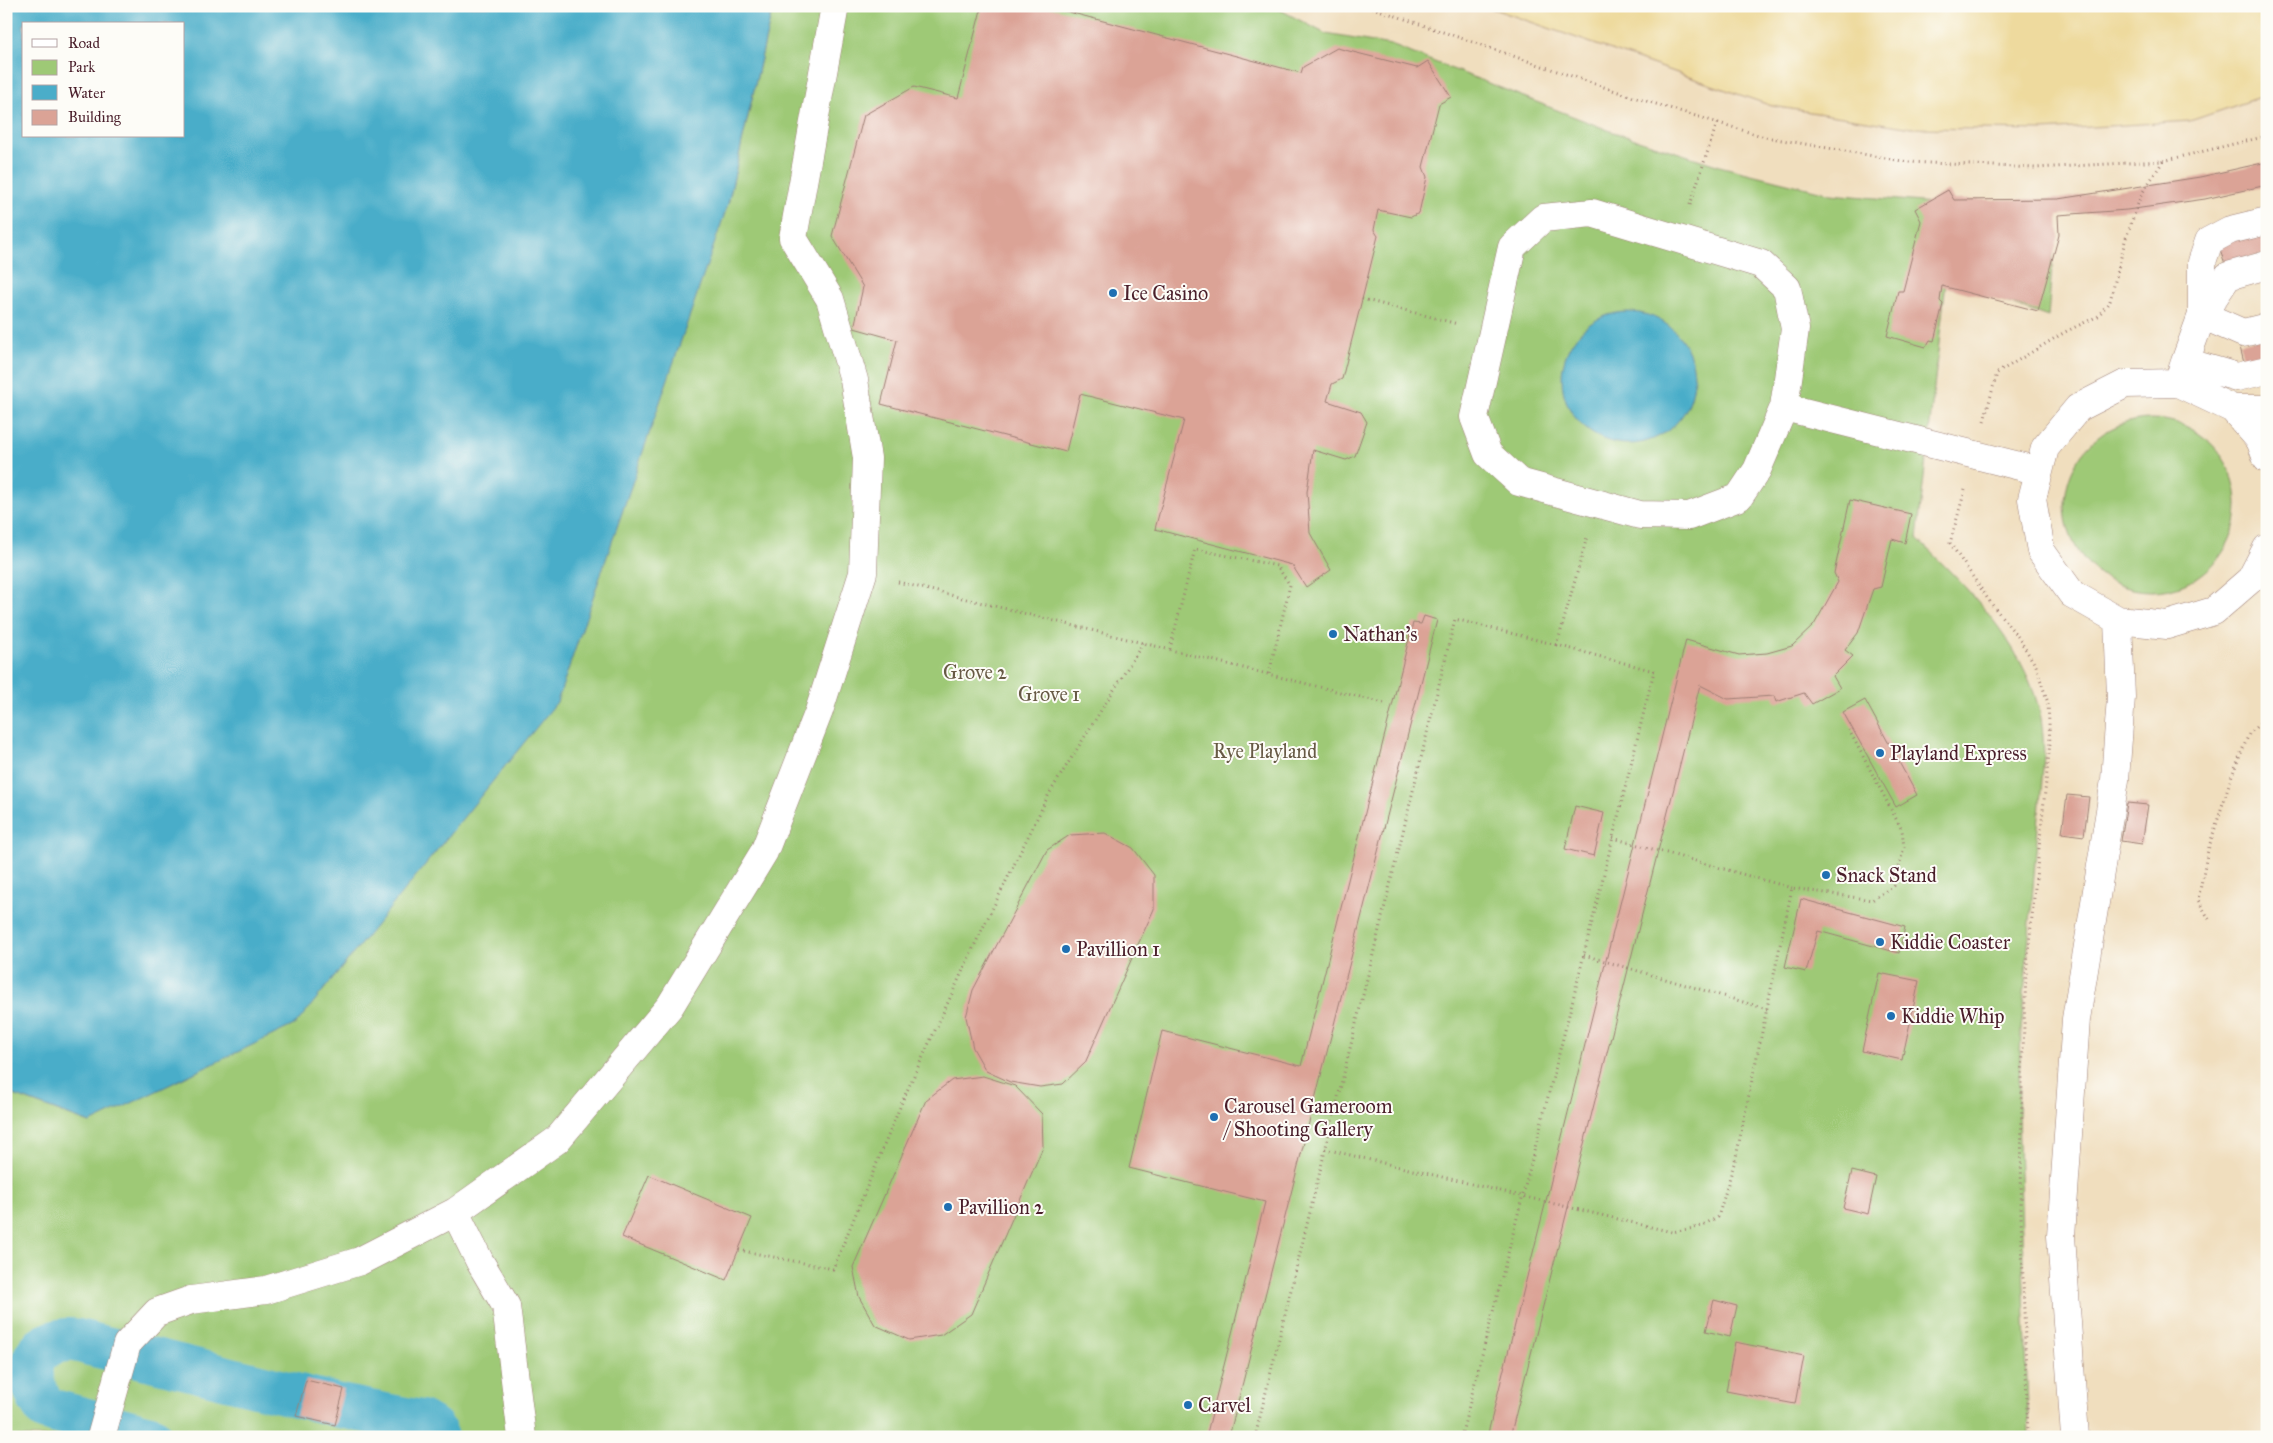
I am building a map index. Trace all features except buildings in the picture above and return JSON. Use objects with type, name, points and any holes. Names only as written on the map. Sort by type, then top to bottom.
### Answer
[{"type":"street","points":[[102,1437],[128,1344],[157,1312],[192,1300],[266,1290],[360,1260],[455,1212],[557,1140],[670,1006],[764,852],[819,711],[863,573],[867,458],[854,380],[830,299],[793,238],[835,6]]},
{"type":"street","points":[[1592,213],[1761,264],[1787,288],[1795,329],[1784,407],[1757,470],[1739,497],[1689,516],[1640,516],[1519,482],[1488,454],[1474,417],[1492,333],[1512,247],[1543,218],[1592,213]]},
{"type":"street","points":[[2202,316],[2202,262],[2209,241],[2230,230],[2267,220]]},
{"type":"street","points":[[2181,373],[2202,316],[2228,276],[2267,265]]},
{"type":"street","points":[[2202,316],[2243,333],[2267,327]]},
{"type":"street","points":[[2267,370],[2237,377],[2181,373],[2125,384],[2078,408],[2045,448],[2032,499],[2042,551],[2072,594],[2118,620],[2167,625],[2214,610],[2251,579],[2267,548]]},
{"type":"street","points":[[2181,373],[2232,409],[2260,440],[2267,459]]},
{"type":"street","points":[[1784,407],[2040,471]]},
{"type":"street","points":[[2232,409],[2267,408]]},
{"type":"street","points":[[2075,1437],[2061,1236],[2076,1019],[2115,780],[2121,696],[2118,620]]},
{"type":"street","points":[[455,1212],[480,1262],[506,1306],[522,1437]]},
{"type":"path","points":[[1367,6],[1596,84],[1765,137],[1908,162],[2036,168],[2163,160],[2267,136]]},
{"type":"path","points":[[1679,239],[1718,123]]},
{"type":"path","points":[[1982,430],[1997,373],[2065,332],[2098,316],[2110,301],[2125,241],[2141,195],[2163,160]]},
{"type":"path","points":[[1362,299],[1492,333]]},
{"type":"path","points":[[1966,486],[1950,543],[1990,602],[2018,637],[2036,666],[2048,702],[2050,743],[2026,974],[2022,1076],[2021,1216],[2028,1437]]},
{"type":"path","points":[[1557,645],[1596,503]]},
{"type":"path","points":[[1170,649],[1194,549],[1277,566],[1290,585],[1269,674]]},
{"type":"path","points":[[863,573],[1384,703]]},
{"type":"path","points":[[1255,1437],[1456,619],[1654,671],[1584,955],[1461,1437]]},
{"type":"path","points":[[739,1250],[833,1269],[905,1095],[1044,802],[1143,643]]},
{"type":"path","points":[[2209,918],[2198,900],[2208,850],[2232,775],[2248,734],[2267,716]]},
{"type":"path","points":[[1613,838],[1792,888],[1872,900],[1894,886],[1904,847],[1902,830],[1848,730]]},
{"type":"path","points":[[1325,1149],[1672,1232],[1699,1227],[1718,1217],[1736,1157],[1792,888]]},
{"type":"path","points":[[1584,955],[1767,1008]]},
{"type":"green space","name":"Rye Playland","points":[[773,6],[1273,6],[1326,34],[1391,45],[1613,132],[1723,167],[1831,194],[1955,205],[2057,204],[2048,317],[1946,281],[1917,539],[1973,596],[2006,638],[2031,684],[2042,726],[2044,755],[2021,1030],[2018,1114],[2029,1437],[6,1437],[6,1092],[90,1123],[728,204]]},
{"type":"green space","points":[[2151,419],[2168,421],[2184,426],[2212,444],[2230,472],[2235,488],[2237,505],[2235,522],[2230,538],[2212,566],[2184,584],[2168,589],[2151,591],[2134,589],[2118,584],[2090,566],[2072,538],[2067,522],[2065,505],[2067,488],[2072,472],[2090,444],[2118,426],[2134,421]]},
{"type":"sand","points":[[1485,6],[2267,6],[2267,95],[2190,121],[2043,130],[1912,128],[1772,106]]},
{"type":"water","points":[[6,6],[773,6],[728,204],[557,702],[296,1024],[90,1123],[6,1092]]},
{"type":"water","points":[[1628,312],[1641,313],[1653,317],[1675,331],[1689,353],[1693,365],[1693,391],[1689,403],[1675,425],[1653,439],[1641,443],[1628,444],[1615,443],[1603,439],[1581,425],[1567,403],[1563,391],[1562,378],[1563,365],[1567,353],[1581,331],[1603,317],[1615,313]]},
{"type":"waterway","points":[[150,1437],[46,1409],[34,1387],[32,1366],[35,1356],[42,1349],[53,1343],[67,1340],[77,1341],[340,1406],[421,1422],[433,1429],[437,1437]]},
{"type":"place","name":"Ice Casino","points":[[1113,293]]},
{"type":"place","name":"Nathan's","points":[[1333,634]]},
{"type":"place","name":"Playland Express","points":[[1880,753]]},
{"type":"place","name":"Snack Stand","points":[[1826,875]]},
{"type":"place","name":"Kiddie Coaster","points":[[1880,942]]},
{"type":"place","name":"Pavillion 1","points":[[1066,949]]},
{"type":"place","name":"Kiddie Whip","points":[[1891,1016]]},
{"type":"place","name":"Carousel Gameroom / Shooting Gallery","points":[[1214,1117]]},
{"type":"place","name":"Pavillion 2","points":[[948,1207]]},
{"type":"place","name":"Carvel","points":[[1188,1405]]},
{"type":"park label","name":"Grove 2","points":[[975,672]]},
{"type":"park label","name":"Grove 1","points":[[1049,694]]}]
